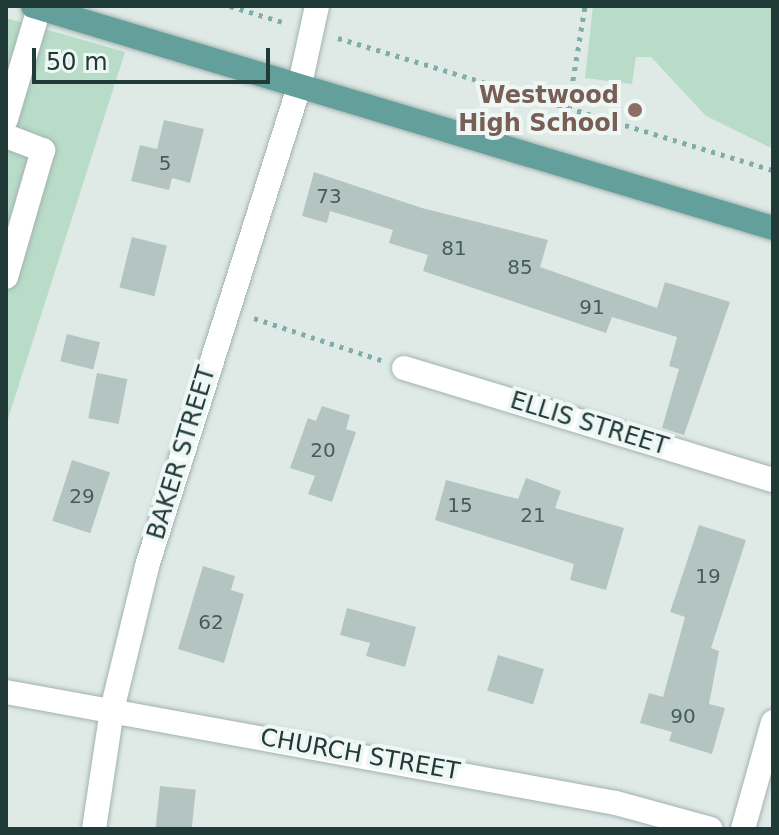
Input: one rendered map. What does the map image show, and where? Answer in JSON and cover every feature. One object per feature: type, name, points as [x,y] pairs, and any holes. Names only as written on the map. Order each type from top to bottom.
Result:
[{"type":"main road","points":[[36,7],[773,228]]},
{"type":"street","name":"BAKER STREET","points":[[94,829],[112,710],[194,404],[229,307],[300,84],[317,6]]},
{"type":"street","points":[[6,119],[36,7]]},
{"type":"street","points":[[6,136],[43,150],[6,277]]},
{"type":"street","name":"ELLIS STREET","points":[[404,368],[773,480]]},
{"type":"street","name":"CHURCH STREET","points":[[6,692],[616,803],[711,829]]},
{"type":"street","points":[[743,829],[773,722]]},
{"type":"path","points":[[230,6],[773,170]]},
{"type":"path","points":[[568,110],[585,6]]},
{"type":"path","points":[[229,307],[404,368]]},
{"type":"green space","points":[[593,6],[773,6],[773,149],[706,116],[651,57],[636,57],[632,84],[585,78]]},
{"type":"green space","points":[[6,18],[125,52],[6,425]]},
{"type":"building","points":[[164,120],[204,129],[190,183],[172,178],[169,190],[131,181],[140,145],[157,149]]},
{"type":"building","points":[[314,172],[422,208],[548,240],[540,267],[657,308],[665,282],[730,302],[684,435],[662,428],[679,369],[669,366],[677,337],[612,317],[606,333],[423,271],[428,255],[389,243],[393,230],[330,211],[327,223],[302,216]]},
{"type":"building","points":[[132,237],[167,246],[154,296],[119,287]]},
{"type":"building","points":[[67,334],[100,342],[93,369],[60,361]]},
{"type":"building","points":[[97,373],[127,379],[119,424],[88,418]]},
{"type":"building","points":[[322,406],[350,415],[346,429],[356,432],[332,502],[308,494],[315,476],[290,468],[308,418],[316,421]]},
{"type":"building","points":[[72,460],[110,472],[90,533],[52,521]]},
{"type":"building","points":[[526,478],[561,491],[555,508],[624,528],[606,590],[570,580],[574,564],[435,520],[446,480],[518,499]]},
{"type":"building","points":[[699,525],[746,540],[711,648],[719,651],[709,704],[725,708],[712,754],[669,741],[672,732],[640,723],[649,693],[663,697],[685,617],[670,612]]},
{"type":"building","points":[[203,566],[235,576],[231,590],[244,594],[224,663],[178,649]]},
{"type":"building","points":[[347,608],[416,627],[405,667],[366,656],[370,643],[340,635]]},
{"type":"building","points":[[498,655],[544,669],[533,704],[487,690]]},
{"type":"building","points":[[160,786],[196,790],[192,829],[156,829]]},
{"type":"place","name":"Westwood High School","points":[[635,110]]}]
